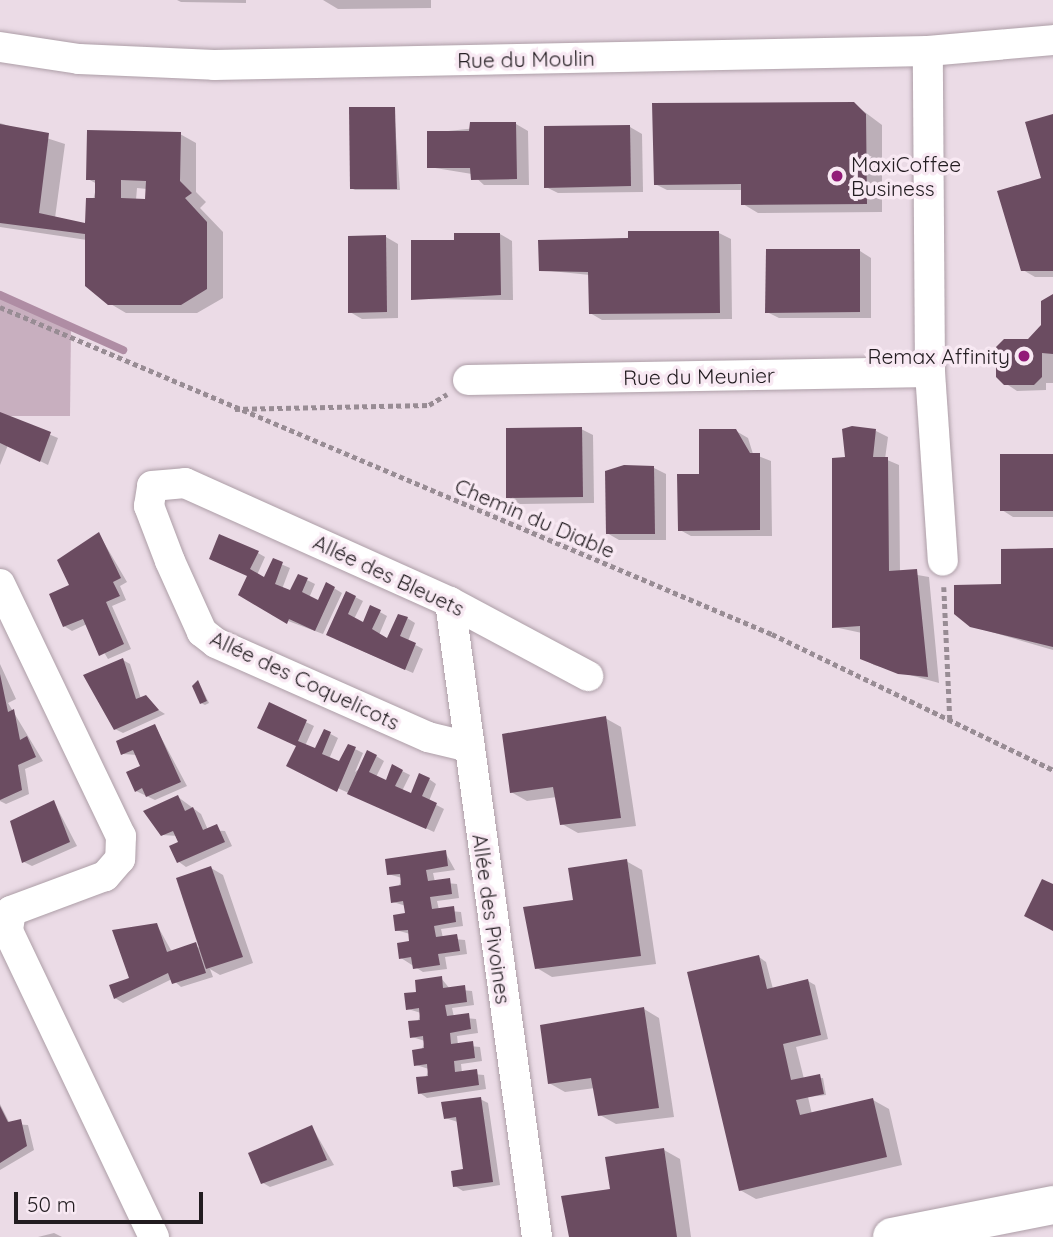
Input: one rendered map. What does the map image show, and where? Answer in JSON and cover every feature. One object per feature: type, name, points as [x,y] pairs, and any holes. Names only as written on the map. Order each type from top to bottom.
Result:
[{"type":"street","name":"Rue du Moulin","points":[[0,47],[79,59],[215,65],[928,51],[1053,40]]},
{"type":"street","points":[[928,51],[930,372],[943,561]]},
{"type":"street","name":"Rue du Meunier","points":[[468,380],[930,372]]},
{"type":"street","name":"Allée des Bleuets","points":[[185,483],[450,601],[588,676]]},
{"type":"street","name":"Allée des Coquelicots","points":[[185,483],[152,486],[149,506],[202,632],[428,737],[469,747]]},
{"type":"street","points":[[0,584],[121,836],[120,859],[105,876],[11,911],[8,931],[154,1237]]},
{"type":"street","name":"Allée des Pivoines","points":[[450,601],[537,1237]]},
{"type":"street","points":[[892,1237],[1053,1205]]},
{"type":"path","name":"Chemin du Diable","points":[[0,307],[233,409],[772,634],[1053,770]]},
{"type":"path","points":[[233,409],[429,405],[468,380]]},
{"type":"path","points":[[943,561],[950,720]]},
{"type":"shaded area","points":[[0,291],[71,327],[70,416],[0,416]]},
{"type":"building","points":[[854,102],[866,114],[867,204],[741,205],[741,184],[654,185],[652,103]]},
{"type":"building","points":[[349,107],[395,107],[397,189],[350,189]]},
{"type":"building","points":[[1053,114],[1053,271],[1021,271],[997,191],[1041,178],[1025,122]]},
{"type":"building","points":[[470,122],[516,122],[517,179],[471,180],[470,168],[427,168],[427,131],[469,131]]},
{"type":"building","points":[[0,124],[49,133],[39,213],[85,223],[86,198],[95,198],[95,180],[86,180],[87,130],[181,132],[180,181],[192,193],[185,198],[207,222],[207,289],[181,305],[108,305],[85,286],[85,234],[0,223]],"holes":[[[121,180],[146,181],[145,199],[121,198]]]},
{"type":"building","points":[[630,125],[631,186],[544,188],[544,126]]},
{"type":"building","points":[[628,231],[719,231],[720,313],[589,314],[588,272],[539,271],[538,240],[628,238]]},
{"type":"building","points":[[454,233],[500,233],[501,295],[411,300],[411,240],[454,240]]},
{"type":"building","points":[[386,235],[387,312],[348,313],[348,236]]},
{"type":"building","points":[[766,249],[860,249],[860,312],[765,313]]},
{"type":"building","points":[[1053,294],[1053,354],[1042,353],[1042,377],[1034,385],[1004,385],[996,377],[996,347],[1004,339],[1028,339],[1041,325],[1041,301]]},
{"type":"building","points":[[0,412],[51,432],[40,462],[0,443]]},
{"type":"building","points":[[852,426],[876,429],[873,457],[888,457],[889,571],[917,569],[928,677],[898,674],[860,659],[860,626],[832,628],[832,458],[845,457],[842,429]]},
{"type":"building","points":[[582,427],[583,497],[506,498],[506,428]]},
{"type":"building","points":[[699,429],[736,429],[750,453],[760,453],[760,530],[678,531],[677,474],[699,474]]},
{"type":"building","points":[[1000,454],[1053,454],[1053,511],[1000,511]]},
{"type":"building","points":[[624,465],[654,466],[655,534],[606,534],[605,471]]},
{"type":"building","points":[[99,532],[121,578],[113,582],[120,596],[106,602],[124,644],[99,656],[83,619],[63,627],[49,594],[69,585],[57,560]]},
{"type":"building","points":[[219,534],[259,551],[250,569],[264,577],[273,558],[283,562],[275,584],[290,590],[298,574],[308,578],[302,592],[318,600],[326,582],[335,587],[315,631],[289,619],[287,624],[238,595],[247,576],[209,559]]},
{"type":"building","points":[[1053,548],[1053,647],[970,627],[954,614],[954,585],[1001,584],[1001,549]]},
{"type":"building","points":[[346,591],[356,596],[348,614],[363,622],[370,605],[381,610],[372,629],[387,638],[398,614],[408,617],[400,636],[416,643],[405,670],[326,635]]},
{"type":"building","points":[[123,658],[136,699],[146,695],[159,710],[114,730],[83,675]]},
{"type":"building","points":[[0,674],[8,712],[14,709],[20,740],[27,736],[36,757],[18,765],[22,790],[0,800]]},
{"type":"building","points":[[198,680],[207,701],[200,704],[192,686]]},
{"type":"building","points":[[269,702],[307,720],[298,741],[315,748],[324,729],[331,732],[322,754],[339,761],[348,744],[356,747],[337,792],[286,766],[296,746],[257,728]]},
{"type":"building","points":[[606,716],[621,818],[560,825],[553,787],[510,793],[502,734]]},
{"type":"building","points":[[155,724],[181,782],[146,797],[142,788],[135,792],[126,772],[140,766],[133,750],[121,755],[116,741]]},
{"type":"building","points":[[367,750],[377,755],[369,772],[386,780],[392,764],[403,770],[395,786],[411,793],[419,773],[430,778],[422,796],[437,803],[426,829],[347,794]]},
{"type":"building","points":[[178,795],[185,811],[193,807],[203,830],[217,824],[225,842],[177,863],[169,846],[178,842],[173,831],[161,836],[143,811]]},
{"type":"building","points":[[54,800],[70,842],[22,863],[10,821]]},
{"type":"building","points":[[446,850],[448,866],[426,870],[428,881],[450,878],[452,894],[430,897],[432,909],[454,906],[456,922],[434,926],[436,937],[457,934],[460,951],[438,954],[440,965],[413,969],[411,957],[399,959],[397,943],[409,941],[408,930],[395,931],[393,915],[405,913],[403,901],[391,903],[389,887],[401,885],[400,874],[387,875],[385,859]]},
{"type":"building","points":[[627,859],[641,956],[535,969],[523,907],[573,900],[568,868]]},
{"type":"building","points":[[211,866],[243,957],[206,969],[176,878]]},
{"type":"building","points":[[1042,879],[1053,884],[1053,931],[1024,916]]},
{"type":"building","points":[[157,923],[167,952],[196,942],[206,973],[172,984],[168,973],[114,999],[109,985],[129,978],[112,930]]},
{"type":"building","points":[[759,955],[767,989],[808,979],[821,1035],[783,1044],[791,1080],[820,1074],[824,1094],[796,1100],[800,1115],[873,1098],[887,1157],[739,1191],[687,972]]},
{"type":"building","points":[[442,976],[443,988],[465,985],[467,1002],[445,1005],[447,1016],[469,1013],[471,1029],[450,1033],[451,1044],[473,1041],[475,1058],[454,1061],[455,1072],[477,1069],[479,1085],[418,1094],[416,1077],[428,1076],[427,1064],[414,1066],[412,1050],[424,1048],[423,1036],[410,1038],[408,1021],[420,1020],[419,1008],[406,1010],[404,993],[416,992],[415,980]]},
{"type":"building","points":[[644,1007],[659,1108],[598,1116],[591,1078],[548,1084],[540,1025]]},
{"type":"building","points":[[481,1097],[493,1182],[453,1187],[451,1171],[463,1169],[456,1117],[444,1119],[441,1102]]},
{"type":"building","points":[[0,1106],[8,1122],[21,1119],[27,1146],[0,1163]]},
{"type":"building","points":[[312,1125],[327,1160],[261,1184],[248,1153]]},
{"type":"building","points":[[664,1148],[677,1237],[569,1237],[561,1196],[610,1189],[605,1157]]},
{"type":"waterway","points":[[0,295],[123,350]]},
{"type":"place","name":"MaxiCoffee Business","points":[[837,176]]},
{"type":"place","name":"Remax Affinity","points":[[1024,356]]}]
